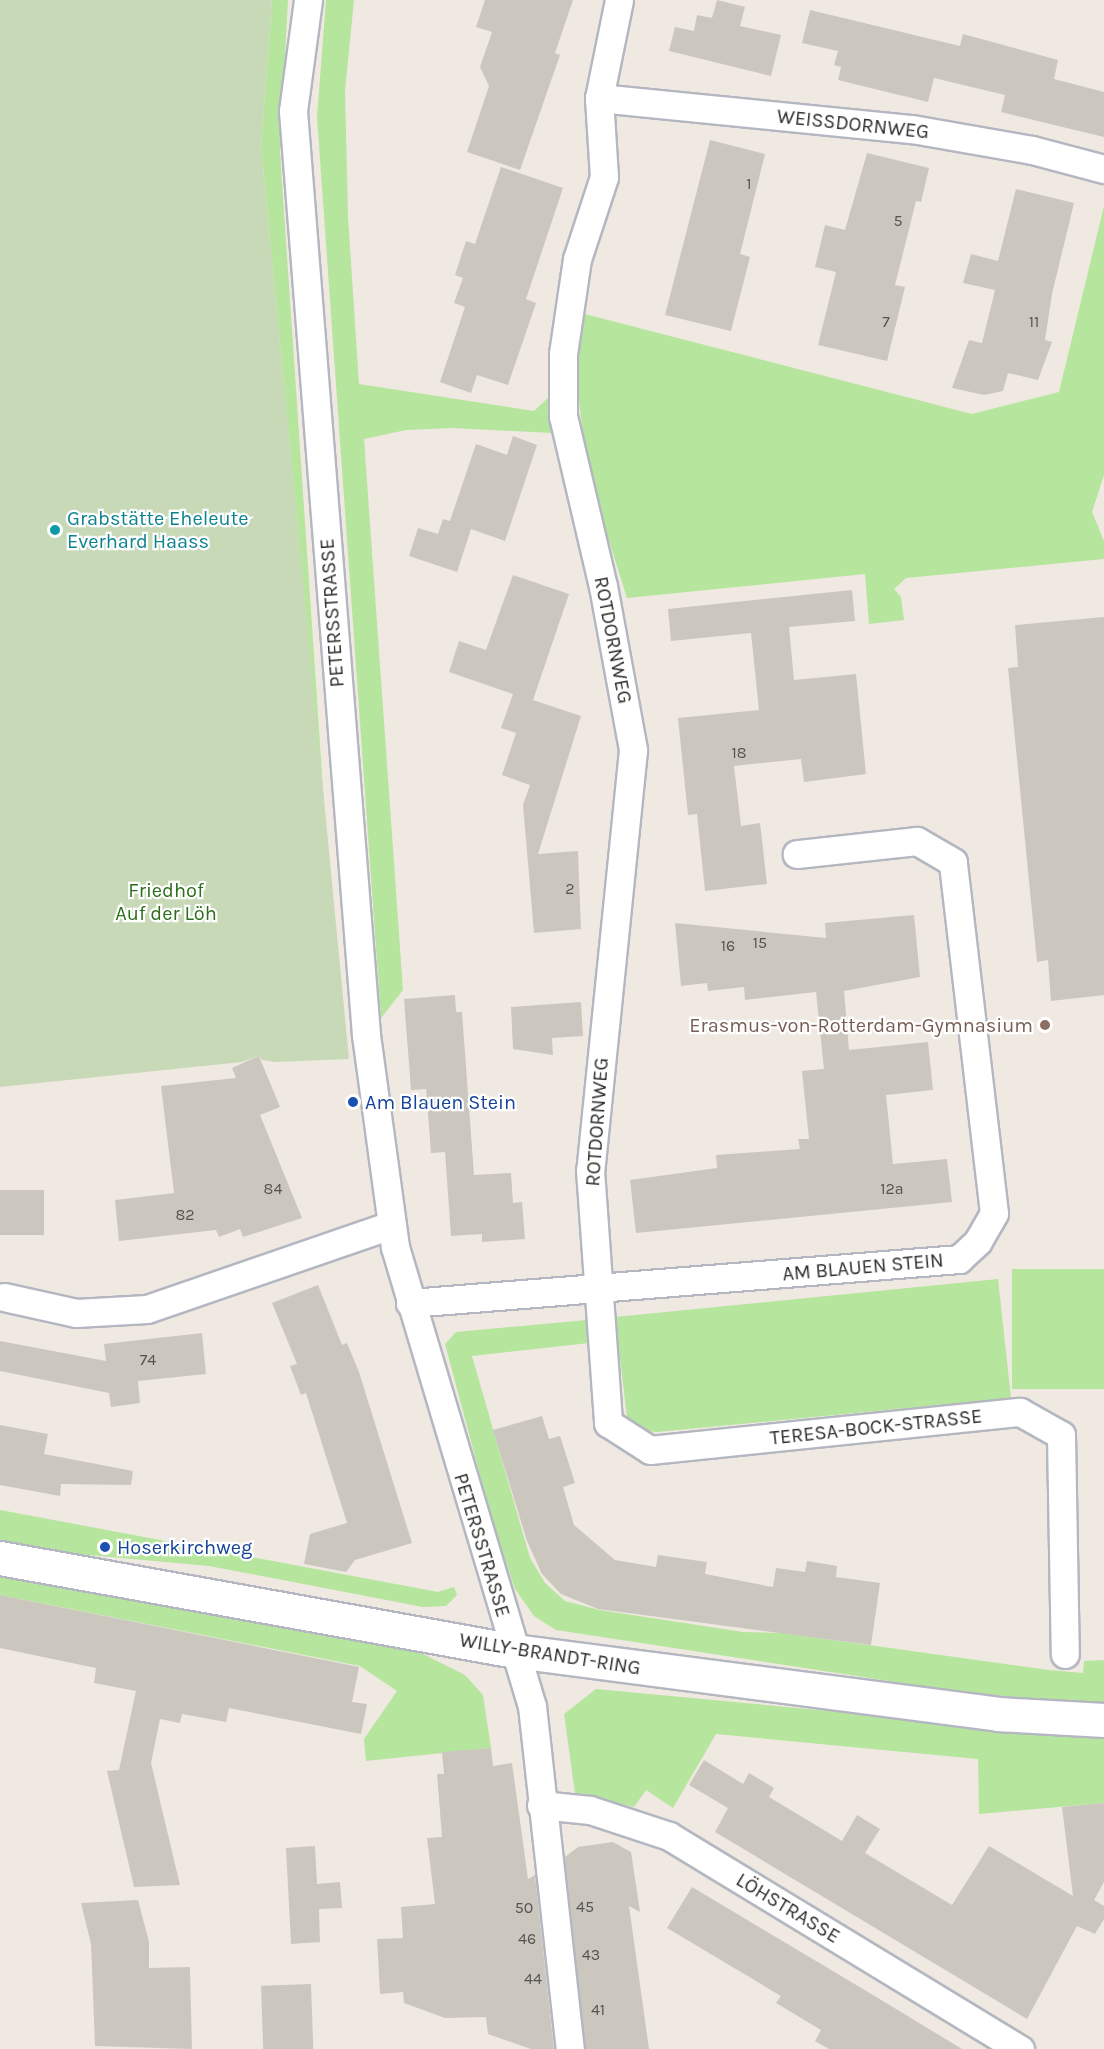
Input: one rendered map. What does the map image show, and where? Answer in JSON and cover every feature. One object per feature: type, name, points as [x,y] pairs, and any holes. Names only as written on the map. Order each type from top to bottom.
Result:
[{"type":"main road","name":"WILLY-BRANDT-RING","points":[[0,1558],[515,1651],[985,1712],[1104,1720]]},
{"type":"street","name":"PETERSSTRASSE","points":[[308,0],[293,111],[365,1024],[392,1225],[410,1303],[532,1706],[541,1805],[570,2049]]},
{"type":"street","name":"ROTDORNWEG","points":[[600,1289],[590,1170],[633,750],[603,586],[563,416],[563,354],[577,259],[603,177],[599,98],[619,0]]},
{"type":"street","name":"WEISSDORNWEG","points":[[599,98],[912,129],[1032,150],[1104,169]]},
{"type":"street","name":"AM BLAUEN STEIN","points":[[410,1303],[960,1259],[978,1242],[994,1213],[953,862],[917,841],[797,854]]},
{"type":"street","points":[[4,1297],[76,1313],[147,1309],[392,1225]]},
{"type":"street","name":"TERESA-BOCK-STRASSE","points":[[600,1289],[608,1423],[650,1450],[1020,1412],[1061,1435],[1065,1654]]},
{"type":"street","name":"LÖHSTRASSE","points":[[541,1805],[590,1810],[669,1836],[1020,2049]]},
{"type":"green space","name":"Friedhof Auf der Löh","points":[[0,0],[272,0],[261,146],[349,1059],[276,1062],[262,1060],[259,1056],[242,1062],[0,1087]]},
{"type":"green space","points":[[272,0],[288,0],[280,152],[324,804],[261,146]]},
{"type":"green space","points":[[326,0],[354,0],[345,91],[348,217],[359,384],[534,411],[550,396],[552,433],[452,428],[406,430],[364,439],[403,990],[381,1018],[317,117]]},
{"type":"green space","points":[[1104,206],[1104,475],[1092,512],[1104,541],[1104,559],[906,578],[894,589],[901,597],[904,620],[869,624],[865,574],[627,598],[595,496],[583,435],[576,374],[577,312],[972,414],[1059,392]]},
{"type":"green space","points":[[1012,1269],[1104,1269],[1104,1389],[1012,1389]]},
{"type":"green space","points":[[998,1279],[1011,1398],[657,1432],[646,1431],[627,1417],[615,1317]]},
{"type":"green space","points":[[587,1320],[589,1343],[472,1356],[530,1558],[545,1583],[565,1601],[600,1610],[743,1632],[782,1633],[1049,1670],[1083,1673],[1084,1661],[1104,1660],[1104,1705],[961,1692],[556,1630],[534,1616],[515,1589],[492,1520],[445,1344],[456,1332]]},
{"type":"green space","points":[[0,1510],[438,1592],[454,1587],[457,1595],[446,1606],[423,1607],[209,1566],[78,1554],[0,1540]]},
{"type":"green space","points":[[0,1574],[411,1648],[465,1675],[483,1695],[491,1748],[366,1761],[364,1739],[397,1691],[360,1666],[0,1595]]},
{"type":"green space","points":[[596,1689],[1104,1737],[1104,1803],[979,1814],[978,1759],[716,1734],[673,1808],[646,1790],[634,1807],[575,1793],[564,1714]]},
{"type":"building","points":[[485,0],[573,0],[555,53],[560,55],[520,170],[467,152],[489,86],[480,67],[492,32],[476,27]]},
{"type":"building","points":[[717,0],[745,7],[740,26],[781,35],[771,76],[669,51],[675,27],[694,31],[697,15],[712,18]]},
{"type":"building","points":[[810,10],[960,46],[963,34],[1058,60],[1054,79],[1104,92],[1104,137],[1001,112],[1005,95],[934,78],[928,102],[838,80],[841,67],[834,65],[838,51],[802,43]]},
{"type":"building","points":[[710,140],[765,154],[740,254],[750,257],[731,331],[665,315]]},
{"type":"building","points":[[867,153],[929,168],[921,202],[916,201],[895,285],[905,287],[887,361],[818,345],[836,272],[815,267],[825,225],[845,230]]},
{"type":"building","points":[[501,167],[563,188],[526,299],[536,303],[508,385],[477,375],[471,393],[440,382],[465,307],[454,303],[463,278],[455,275],[466,241],[475,244]]},
{"type":"building","points":[[1016,189],[1074,203],[1052,294],[1045,340],[1052,342],[1038,380],[1008,373],[1003,391],[984,395],[952,388],[969,340],[982,343],[995,290],[963,283],[971,254],[998,261]]},
{"type":"building","points":[[513,436],[537,445],[505,541],[471,529],[457,572],[409,556],[418,528],[438,534],[443,519],[450,521],[476,444],[507,455]]},
{"type":"building","points":[[513,575],[569,594],[533,700],[581,716],[538,854],[578,851],[581,929],[534,933],[523,805],[530,785],[502,775],[516,733],[501,728],[513,694],[449,672],[459,641],[486,650]]},
{"type":"building","points":[[852,590],[855,621],[789,627],[794,680],[856,674],[866,774],[804,782],[801,759],[734,766],[741,826],[760,823],[767,884],[705,891],[697,814],[688,815],[678,718],[759,710],[751,633],[671,641],[668,609]]},
{"type":"building","points":[[1104,617],[1104,995],[1051,1001],[1048,960],[1037,962],[1008,668],[1018,667],[1015,625]]},
{"type":"building","points":[[914,915],[920,977],[844,991],[849,1050],[928,1042],[933,1090],[886,1095],[893,1164],[947,1159],[952,1202],[636,1233],[630,1180],[717,1168],[716,1155],[800,1149],[798,1139],[809,1139],[802,1071],[824,1069],[816,992],[745,1000],[744,987],[708,991],[707,983],[681,986],[675,923],[826,938],[825,923]]},
{"type":"building","points":[[455,995],[456,1012],[462,1012],[474,1175],[511,1173],[513,1203],[522,1202],[525,1239],[482,1242],[482,1234],[451,1236],[445,1152],[431,1153],[426,1089],[411,1090],[404,999]]},
{"type":"building","points":[[581,1002],[583,1036],[552,1038],[553,1055],[513,1049],[511,1007]]},
{"type":"building","points":[[259,1056],[280,1107],[260,1115],[302,1218],[243,1237],[240,1229],[219,1237],[216,1230],[119,1241],[115,1200],[174,1193],[161,1086],[236,1078],[232,1068]]},
{"type":"building","points":[[0,1190],[44,1190],[44,1235],[0,1235]]},
{"type":"building","points":[[318,1285],[342,1345],[347,1343],[359,1372],[412,1543],[355,1560],[346,1572],[304,1564],[310,1534],[347,1523],[306,1393],[301,1395],[290,1366],[297,1364],[272,1303]]},
{"type":"building","points":[[202,1333],[206,1374],[138,1381],[140,1403],[111,1407],[109,1393],[0,1371],[0,1341],[106,1361],[104,1344]]},
{"type":"building","points":[[542,1416],[549,1439],[560,1436],[575,1483],[563,1487],[574,1525],[615,1560],[656,1567],[658,1555],[707,1562],[705,1574],[773,1587],[776,1568],[805,1572],[807,1561],[837,1566],[836,1577],[880,1583],[871,1645],[598,1609],[561,1594],[542,1574],[527,1541],[493,1430]]},
{"type":"building","points":[[0,1425],[48,1434],[44,1454],[133,1471],[131,1485],[61,1484],[60,1496],[0,1485]]},
{"type":"building","points":[[0,1595],[359,1667],[352,1702],[367,1704],[361,1734],[229,1708],[226,1722],[182,1714],[180,1723],[160,1719],[151,1763],[180,1885],[134,1887],[107,1771],[119,1770],[136,1691],[94,1683],[96,1668],[0,1648]]},
{"type":"building","points":[[491,1748],[493,1766],[512,1763],[528,1879],[535,1875],[554,2049],[531,2049],[488,2034],[486,2017],[445,2018],[404,2003],[403,1992],[380,1994],[377,1939],[403,1938],[401,1907],[435,1904],[427,1838],[442,1837],[437,1774],[444,1774],[442,1752]]},
{"type":"building","points":[[704,1760],[743,1784],[749,1773],[774,1788],[769,1797],[842,1841],[857,1815],[880,1829],[865,1853],[952,1905],[989,1846],[1073,1896],[1062,1807],[1104,1803],[1104,1882],[1094,1900],[1104,1906],[1104,1919],[1095,1934],[1077,1926],[1027,2019],[715,1832],[728,1808],[689,1785]]},
{"type":"building","points":[[613,1842],[631,1852],[640,1912],[629,1906],[649,2049],[585,2049],[565,1857],[578,1847]]},
{"type":"building","points":[[315,1846],[317,1884],[340,1882],[342,1908],[319,1909],[320,1942],[291,1944],[286,1848]]},
{"type":"building","points":[[692,1887],[962,2049],[829,2049],[815,2041],[821,2030],[776,2003],[781,1996],[667,1928]]},
{"type":"building","points":[[138,1900],[149,1942],[149,1968],[190,1967],[192,2049],[95,2046],[91,1944],[81,1903]]},
{"type":"building","points":[[311,1984],[313,2049],[263,2049],[261,1986]]},
{"type":"place","name":"Grabstätte Eheleute Everhard Haass","points":[[55,530]]},
{"type":"place","name":"Erasmus-von-Rotterdam-Gymnasium","points":[[1045,1025]]},
{"type":"place","name":"Am Blauen Stein","points":[[353,1102]]},
{"type":"place","name":"Hoserkirchweg","points":[[105,1547]]}]
